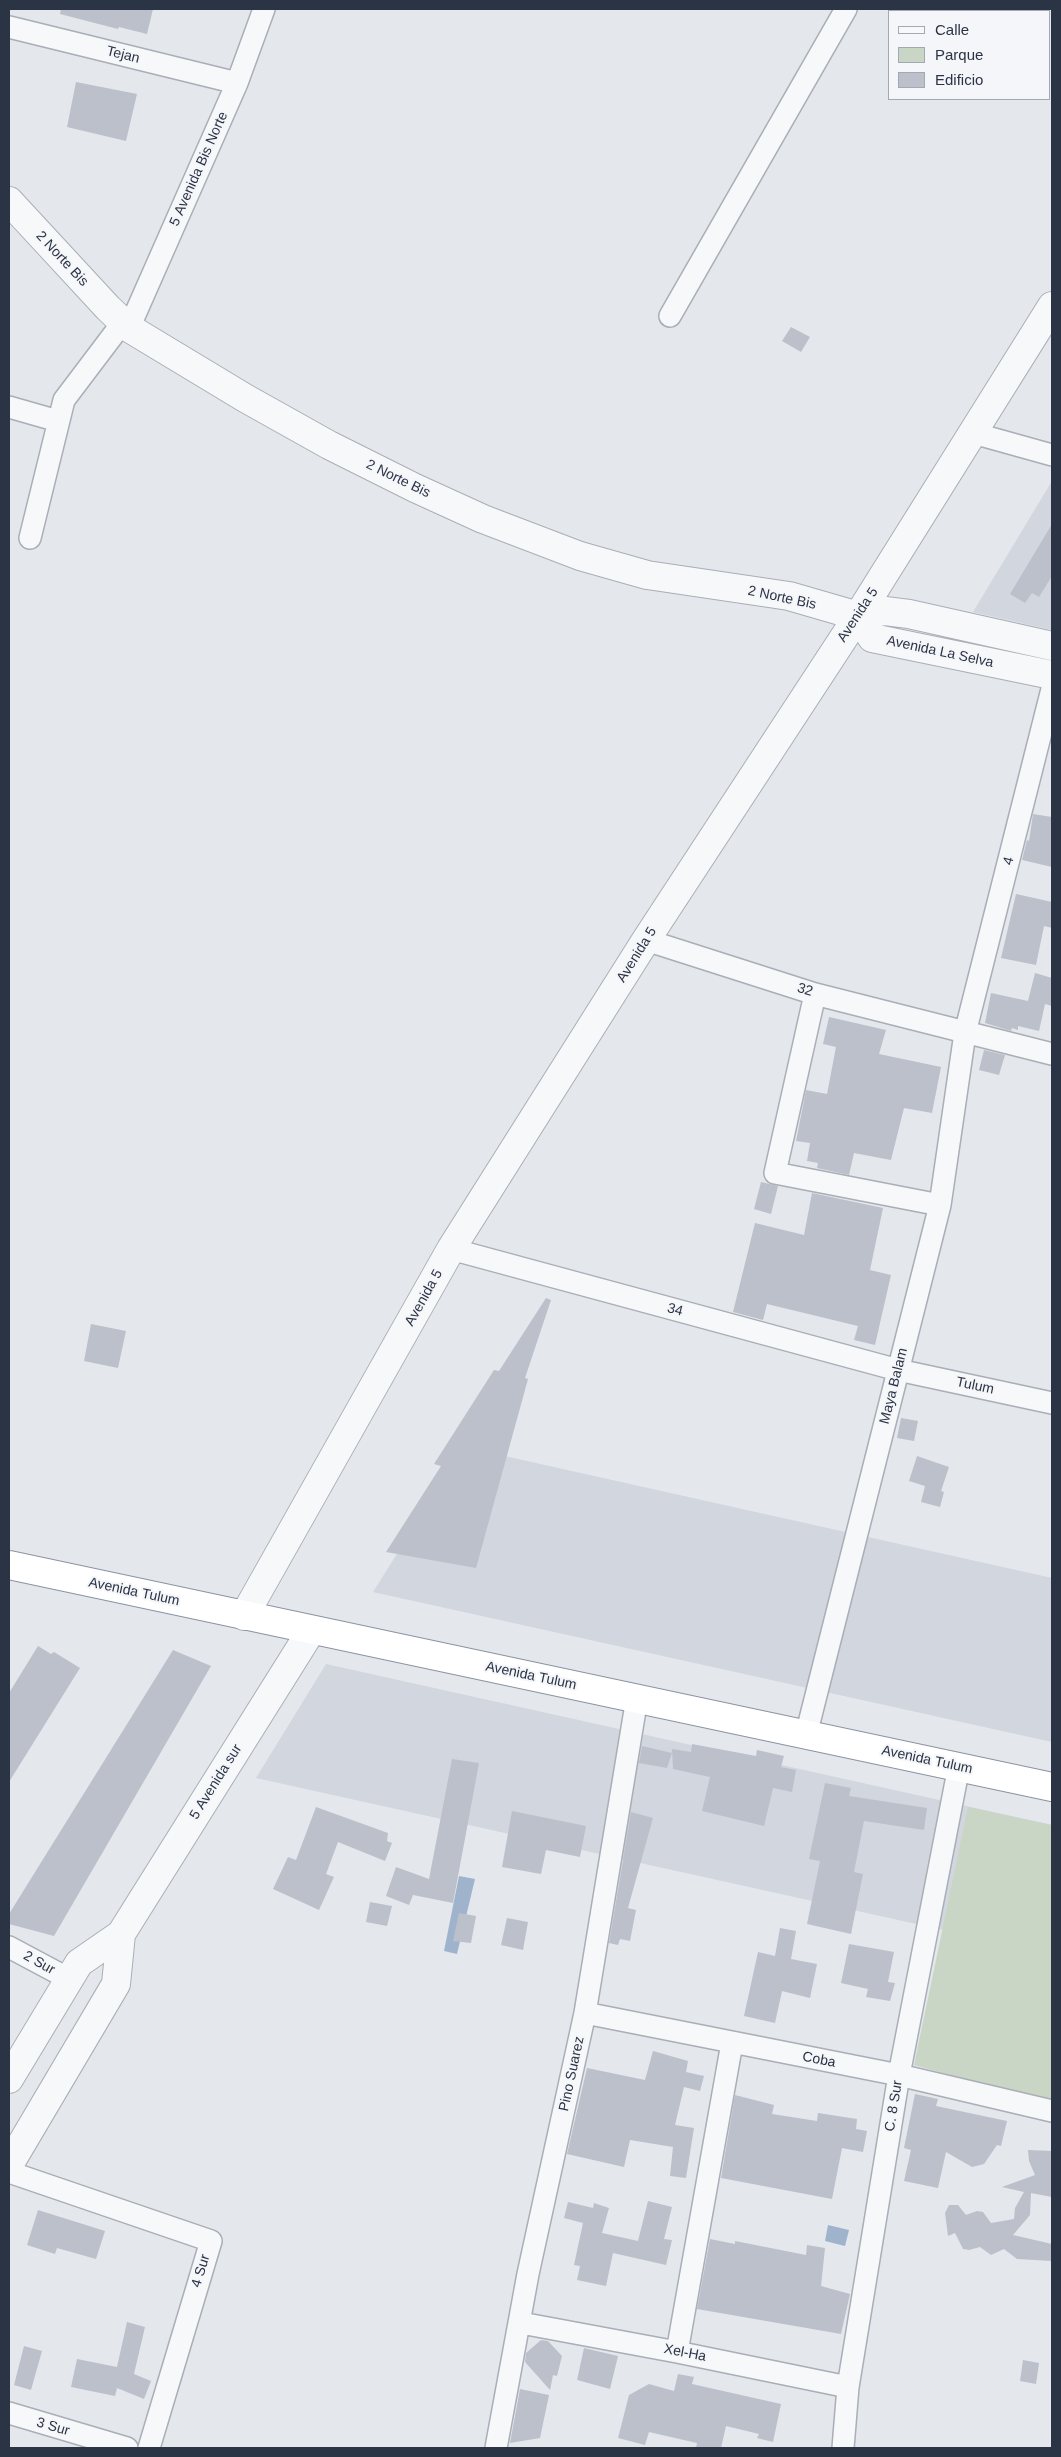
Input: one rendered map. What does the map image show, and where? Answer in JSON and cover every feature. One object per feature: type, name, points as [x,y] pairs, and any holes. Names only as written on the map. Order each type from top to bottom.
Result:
[{"type":"highway","name":"Avenida Tulum","points":[[9,1565],[311,1631],[637,1698],[1052,1787]]},
{"type":"street","name":"5 Avenida Bis Norte","points":[[30,538],[64,400],[71,389],[126,325],[237,82],[264,9]]},
{"type":"street","points":[[670,316],[846,9]]},
{"type":"street","name":"Tejan","points":[[9,27],[237,82]]},
{"type":"street","name":"2 Norte Bis","points":[[9,201],[126,325],[246,398],[329,445],[415,488],[484,519],[580,556],[647,574],[789,596],[858,616]]},
{"type":"street","name":"Avenida 5","points":[[244,1616],[451,1250],[646,940],[858,616],[1052,306]]},
{"type":"street","points":[[9,407],[58,421]]},
{"type":"street","points":[[972,433],[1052,454]]},
{"type":"street","points":[[858,616],[886,611],[909,614],[1052,646]]},
{"type":"street","name":"Avenida La Selva","points":[[858,616],[872,638],[1052,675]]},
{"type":"street","name":"4","points":[[965,1033],[1052,690]]},
{"type":"street","name":"32","points":[[646,940],[815,994],[1052,1054]]},
{"type":"street","points":[[815,994],[775,1173],[940,1205]]},
{"type":"street","name":"Maya Balam","points":[[806,1735],[940,1205],[965,1033]]},
{"type":"street","name":"34","points":[[451,1250],[898,1370]]},
{"type":"street","name":"Tulum","points":[[898,1370],[1052,1403]]},
{"type":"street","name":"5 Avenida sur","points":[[121,1934],[311,1631]]},
{"type":"street","name":"Pino Suarez","points":[[496,2448],[521,2323],[528,2274],[585,2013],[637,1698]]},
{"type":"street","name":"C. 8 Sur","points":[[843,2448],[848,2387],[899,2075],[959,1766]]},
{"type":"street","points":[[9,2079],[79,1963],[121,1934]]},
{"type":"street","points":[[9,2165],[116,1984],[121,1934]]},
{"type":"street","name":"2 Sur","points":[[9,1947],[69,1979]]},
{"type":"street","name":"Coba","points":[[585,2013],[899,2075],[1052,2111]]},
{"type":"street","points":[[677,2352],[732,2043]]},
{"type":"street","name":"4 Sur","points":[[9,2172],[211,2240],[148,2448]]},
{"type":"street","name":"Xel-Ha","points":[[521,2323],[677,2352],[848,2387]]},
{"type":"street","name":"3 Sur","points":[[9,2413],[126,2448]]},
{"type":"shaded area","points":[[1052,481],[1052,630],[973,612]]},
{"type":"shaded area","points":[[464,1447],[1052,1578],[1052,1742],[373,1592]]},
{"type":"shaded area","points":[[326,1664],[1052,1825],[1052,1954],[256,1778]]},
{"type":"green space","points":[[968,1807],[1052,1825],[1052,2103],[914,2065]]},
{"type":"water","points":[[459,1876],[475,1879],[457,1954],[444,1951]]},
{"type":"water","points":[[828,2225],[849,2230],[845,2246],[825,2241]]},
{"type":"building","points":[[61,9],[153,9],[147,34],[119,27],[118,29],[60,14]]},
{"type":"building","points":[[76,82],[137,94],[126,141],[67,127]]},
{"type":"building","points":[[791,327],[810,337],[801,352],[782,341]]},
{"type":"building","points":[[1052,524],[1052,576],[1039,597],[1032,593],[1025,603],[1010,594]]},
{"type":"building","points":[[1033,814],[1052,817],[1052,867],[1022,860],[1027,840],[1029,841]]},
{"type":"building","points":[[1016,894],[1052,902],[1052,928],[1044,926],[1036,965],[1001,958]]},
{"type":"building","points":[[1035,973],[1052,978],[1052,1006],[1045,1004],[1039,1031],[1018,1026],[1018,1030],[1012,1028],[1011,1031],[985,1023],[991,993],[1028,1001]]},
{"type":"building","points":[[829,1017],[886,1030],[879,1054],[941,1067],[932,1113],[904,1108],[891,1160],[854,1153],[849,1175],[817,1168],[818,1163],[807,1161],[810,1143],[796,1141],[806,1090],[827,1094],[836,1047],[823,1044]]},
{"type":"building","points":[[984,1050],[1005,1055],[999,1075],[979,1070]]},
{"type":"building","points":[[761,1182],[778,1186],[771,1214],[754,1209]]},
{"type":"building","points":[[812,1193],[883,1208],[870,1270],[891,1275],[875,1345],[854,1340],[858,1326],[767,1304],[763,1320],[733,1312],[755,1223],[804,1235]]},
{"type":"building","points":[[546,1298],[551,1300],[525,1378],[528,1379],[476,1568],[386,1552],[441,1466],[434,1464],[494,1370],[499,1371]]},
{"type":"building","points":[[91,1324],[126,1331],[118,1368],[84,1361]]},
{"type":"building","points":[[901,1418],[918,1421],[914,1441],[897,1438]]},
{"type":"building","points":[[917,1456],[949,1467],[941,1491],[944,1492],[940,1507],[921,1502],[925,1486],[909,1481]]},
{"type":"building","points":[[38,1646],[51,1654],[54,1652],[80,1668],[9,1782],[9,1693]]},
{"type":"building","points":[[173,1650],[211,1666],[54,1936],[9,1924],[9,1914]]},
{"type":"building","points":[[692,1744],[756,1756],[757,1750],[784,1756],[781,1767],[796,1770],[792,1792],[773,1788],[764,1826],[702,1811],[710,1777],[673,1769],[672,1749],[691,1752]]},
{"type":"building","points":[[642,1746],[672,1753],[667,1768],[639,1763]]},
{"type":"building","points":[[452,1759],[479,1763],[453,1903],[413,1895],[409,1905],[386,1896],[396,1867],[429,1879]]},
{"type":"building","points":[[825,1783],[851,1788],[849,1796],[927,1808],[924,1830],[864,1821],[854,1872],[863,1874],[851,1934],[807,1924],[820,1861],[809,1859]]},
{"type":"building","points":[[316,1807],[388,1833],[387,1841],[392,1843],[385,1861],[338,1842],[326,1874],[334,1877],[319,1910],[273,1889],[288,1857],[296,1860]]},
{"type":"building","points":[[512,1811],[586,1826],[580,1857],[546,1850],[541,1874],[502,1867]]},
{"type":"building","points":[[631,1812],[653,1818],[628,1908],[636,1910],[630,1941],[620,1939],[618,1945],[609,1943]]},
{"type":"building","points":[[370,1902],[392,1906],[387,1926],[366,1922]]},
{"type":"building","points":[[459,1913],[476,1916],[471,1943],[453,1941]]},
{"type":"building","points":[[507,1918],[528,1922],[523,1950],[501,1945]]},
{"type":"building","points":[[780,1928],[796,1931],[791,1959],[817,1964],[810,1998],[782,1991],[775,2023],[744,2016],[758,1952],[775,1956]]},
{"type":"building","points":[[849,1944],[894,1952],[888,1982],[895,1983],[890,2001],[866,1997],[868,1989],[841,1983]]},
{"type":"building","points":[[653,2051],[688,2061],[686,2072],[704,2076],[700,2091],[684,2087],[675,2125],[694,2128],[686,2178],[670,2176],[673,2147],[630,2140],[624,2167],[567,2154],[587,2068],[645,2080]]},
{"type":"building","points":[[915,2094],[938,2099],[936,2106],[1007,2121],[1001,2146],[997,2145],[984,2164],[972,2167],[946,2152],[938,2188],[904,2181],[911,2150],[904,2148]]},
{"type":"building","points":[[735,2095],[774,2105],[772,2114],[817,2121],[818,2113],[857,2119],[856,2129],[867,2131],[863,2152],[842,2148],[832,2199],[721,2178]]},
{"type":"building","points":[[1028,2150],[1052,2151],[1052,2197],[1031,2193],[1030,2215],[1013,2235],[1052,2244],[1052,2261],[1017,2259],[1004,2249],[991,2255],[980,2247],[969,2250],[963,2249],[955,2233],[948,2236],[945,2213],[949,2205],[958,2205],[966,2215],[977,2211],[983,2212],[991,2223],[1014,2219],[1015,2208],[1024,2192],[1002,2187],[1035,2175],[1029,2161]]},
{"type":"building","points":[[648,2201],[672,2207],[664,2239],[672,2240],[666,2265],[613,2253],[606,2286],[577,2280],[580,2266],[574,2265],[583,2223],[564,2218],[568,2202],[593,2208],[594,2203],[609,2208],[602,2233],[638,2241]]},
{"type":"building","points":[[38,2210],[105,2231],[96,2259],[57,2248],[55,2254],[27,2245]]},
{"type":"building","points":[[710,2239],[735,2244],[735,2241],[806,2255],[807,2245],[825,2248],[821,2286],[850,2294],[841,2334],[697,2309]]},
{"type":"building","points":[[127,2322],[145,2327],[134,2374],[151,2381],[144,2399],[117,2388],[115,2396],[71,2387],[77,2359],[117,2367]]},
{"type":"building","points":[[541,2340],[548,2341],[562,2356],[557,2376],[553,2375],[550,2390],[525,2362],[526,2353]]},
{"type":"building","points":[[24,2346],[42,2351],[31,2390],[14,2385]]},
{"type":"building","points":[[584,2348],[618,2356],[610,2389],[577,2380]]},
{"type":"building","points":[[1023,2360],[1039,2363],[1036,2384],[1020,2381]]},
{"type":"building","points":[[678,2374],[694,2377],[692,2384],[781,2404],[773,2442],[757,2438],[759,2434],[726,2426],[721,2448],[696,2448],[697,2443],[649,2432],[645,2445],[618,2438],[629,2395],[649,2384],[674,2391]]},
{"type":"building","points":[[520,2389],[549,2395],[540,2438],[510,2443]]}]
